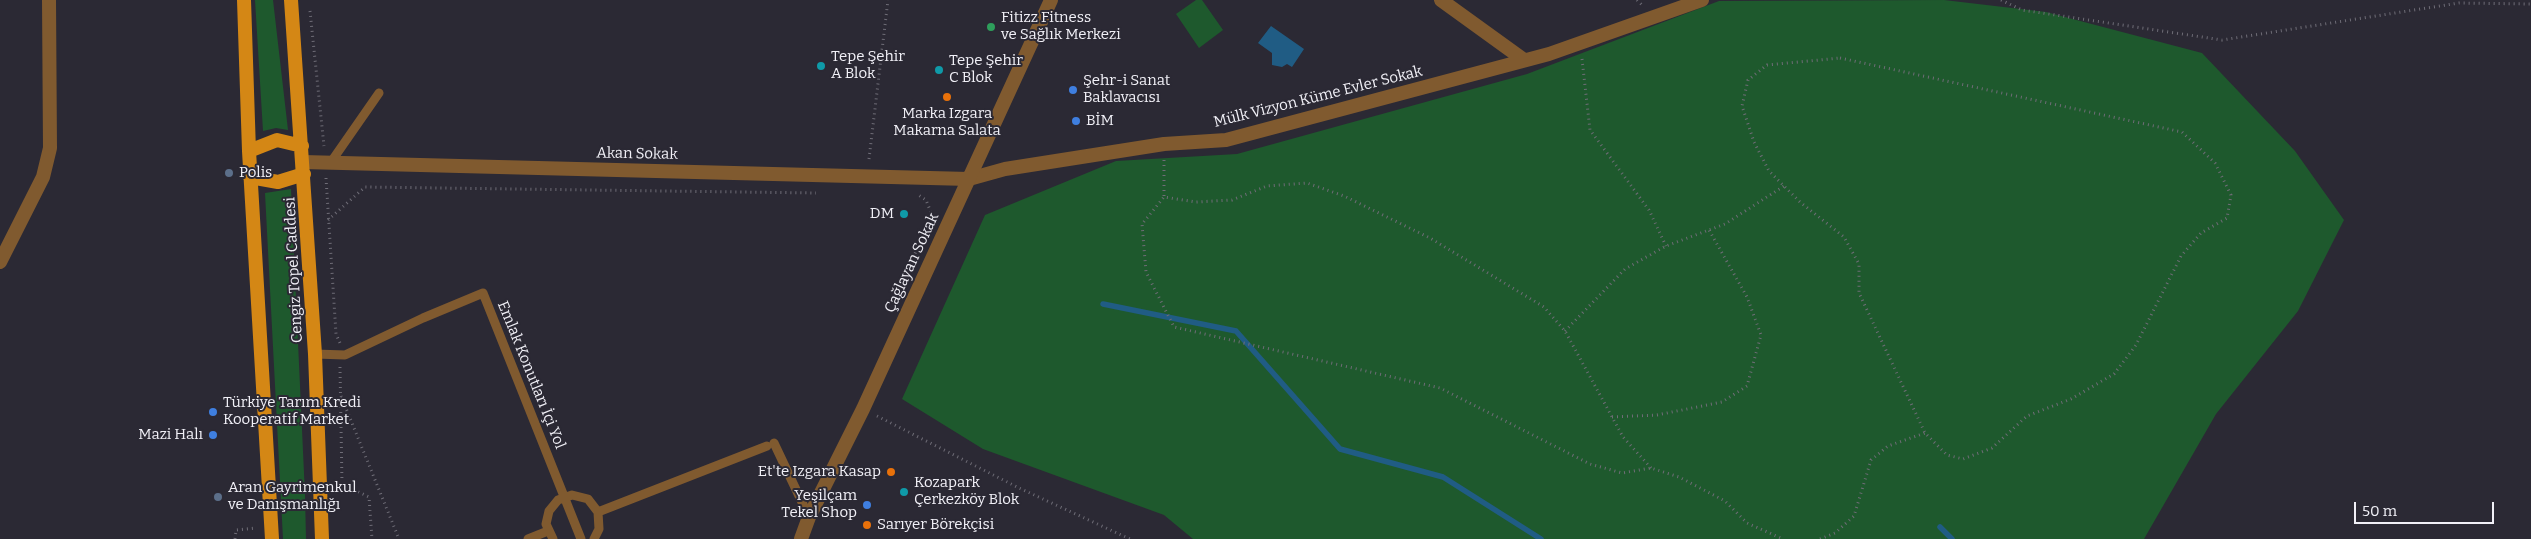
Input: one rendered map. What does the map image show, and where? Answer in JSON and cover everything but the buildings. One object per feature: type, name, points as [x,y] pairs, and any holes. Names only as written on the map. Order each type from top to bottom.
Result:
[{"type":"main road","points":[[244,0],[250,177],[272,539]]},
{"type":"main road","name":"Cengiz Topel Caddesi","points":[[291,0],[304,168],[315,354],[322,539]]},
{"type":"main road","points":[[249,151],[277,140],[302,146]]},
{"type":"main road","points":[[250,177],[278,182],[304,168]]},
{"type":"street","points":[[0,262],[43,177],[50,148],[49,0]]},
{"type":"street","name":"Çağlayan Sokak","points":[[801,539],[809,516],[862,409],[970,179],[1051,0]]},
{"type":"street","points":[[1441,0],[1524,60]]},
{"type":"street","name":"Mülk Vizyon Küme Evler Sokak","points":[[970,179],[1005,169],[1164,144],[1226,140],[1524,60],[1580,43],[1702,0]]},
{"type":"street","name":"Akan Sokak","points":[[304,168],[328,162],[970,179]]},
{"type":"lane","points":[[328,162],[378,93]]},
{"type":"lane","name":"Emlak Konutları İçi Yol","points":[[315,354],[345,355],[423,318],[483,293],[581,539]]},
{"type":"lane","points":[[598,512],[770,445],[809,516]]},
{"type":"lane","points":[[528,539],[550,535],[546,524],[549,510],[558,500],[564,497],[581,496],[588,499],[598,512],[600,528],[594,539]]},
{"type":"path","points":[[869,159],[888,0]]},
{"type":"path","points":[[2001,0],[2022,10],[2222,40],[2459,3],[2531,4]]},
{"type":"path","points":[[310,10],[328,162],[328,220],[336,334],[345,355],[340,368],[339,393],[342,484],[369,497],[372,539]]},
{"type":"path","points":[[1580,43],[1590,130],[1649,210],[1666,246]]},
{"type":"path","points":[[1840,58],[2182,132],[2215,163],[2231,196],[2227,218],[2201,233],[2181,256],[2136,345],[2114,374],[2071,399],[2027,416],[1992,448],[1963,460],[1947,455],[1925,433],[1859,293],[1858,264],[1844,237],[1800,202],[1769,171],[1754,142],[1742,106],[1748,80],[1767,65],[1840,58]]},
{"type":"path","points":[[1164,144],[1164,197],[1142,224],[1146,272],[1174,327],[1440,388],[1590,464],[1622,473],[1651,468],[1679,477],[1725,501],[1747,523],[1783,539]]},
{"type":"path","points":[[1164,197],[1196,202],[1232,200],[1267,186],[1307,183],[1344,196],[1430,238],[1544,307],[1565,331],[1623,437],[1651,468]]},
{"type":"path","points":[[1565,331],[1625,269],[1666,246],[1726,224],[1784,186]]},
{"type":"path","points":[[328,220],[365,187],[818,193]]},
{"type":"path","points":[[911,194],[918,194],[926,200],[932,215],[912,260]]},
{"type":"path","points":[[1612,417],[1657,415],[1722,402],[1746,386],[1761,335],[1747,297],[1709,230]]},
{"type":"path","points":[[339,393],[399,539]]},
{"type":"path","points":[[862,409],[1019,488],[1130,539]]},
{"type":"path","points":[[1820,539],[1834,534],[1854,516],[1871,460],[1888,446],[1925,433]]},
{"type":"green space","points":[[255,0],[273,0],[288,130],[276,128],[263,131]]},
{"type":"green space","points":[[1196,0],[1202,0],[1223,30],[1199,48],[1176,14]]},
{"type":"green space","points":[[1944,0],[2046,12],[2202,53],[2295,151],[2344,220],[2298,311],[2216,414],[2144,539],[1193,539],[1164,515],[983,449],[902,399],[985,215],[1116,161],[1237,154],[1527,74],[1719,1]]},
{"type":"green space","points":[[291,189],[306,539],[283,539],[265,193]]},
{"type":"water","points":[[1271,26],[1304,49],[1292,67],[1287,64],[1282,67],[1272,65],[1272,53],[1258,43]]},
{"type":"waterway","points":[[1103,304],[1236,331],[1340,449],[1443,477],[1541,539]]},
{"type":"waterway","points":[[1940,527],[1952,539]]},
{"type":"place","name":"Fitizz Fitness ve Sağlık Merkezi","points":[[991,27]]},
{"type":"place","name":"Tepe Şehir A Blok","points":[[821,66]]},
{"type":"place","name":"Tepe Şehir C Blok","points":[[939,70]]},
{"type":"place","name":"Şehr-i Sanat Baklavacısı","points":[[1073,90]]},
{"type":"place","name":"Marka Izgara Makarna Salata","points":[[947,97]]},
{"type":"place","name":"BİM","points":[[1076,121]]},
{"type":"place","name":"Polis","points":[[229,173]]},
{"type":"place","name":"DM","points":[[904,214]]},
{"type":"place","name":"Türkiye Tarım Kredi Kooperatif Market","points":[[213,412]]},
{"type":"place","name":"Mazi Halı","points":[[213,435]]},
{"type":"place","name":"Et'te Izgara Kasap","points":[[891,472]]},
{"type":"place","name":"Kozapark Çerkezköy Blok","points":[[904,492]]},
{"type":"place","name":"Aran Gayrimenkul ve Danışmanlığı","points":[[218,497]]},
{"type":"place","name":"Yeşilçam Tekel Shop","points":[[867,505]]},
{"type":"place","name":"Sarıyer Börekçisi","points":[[867,525]]}]
